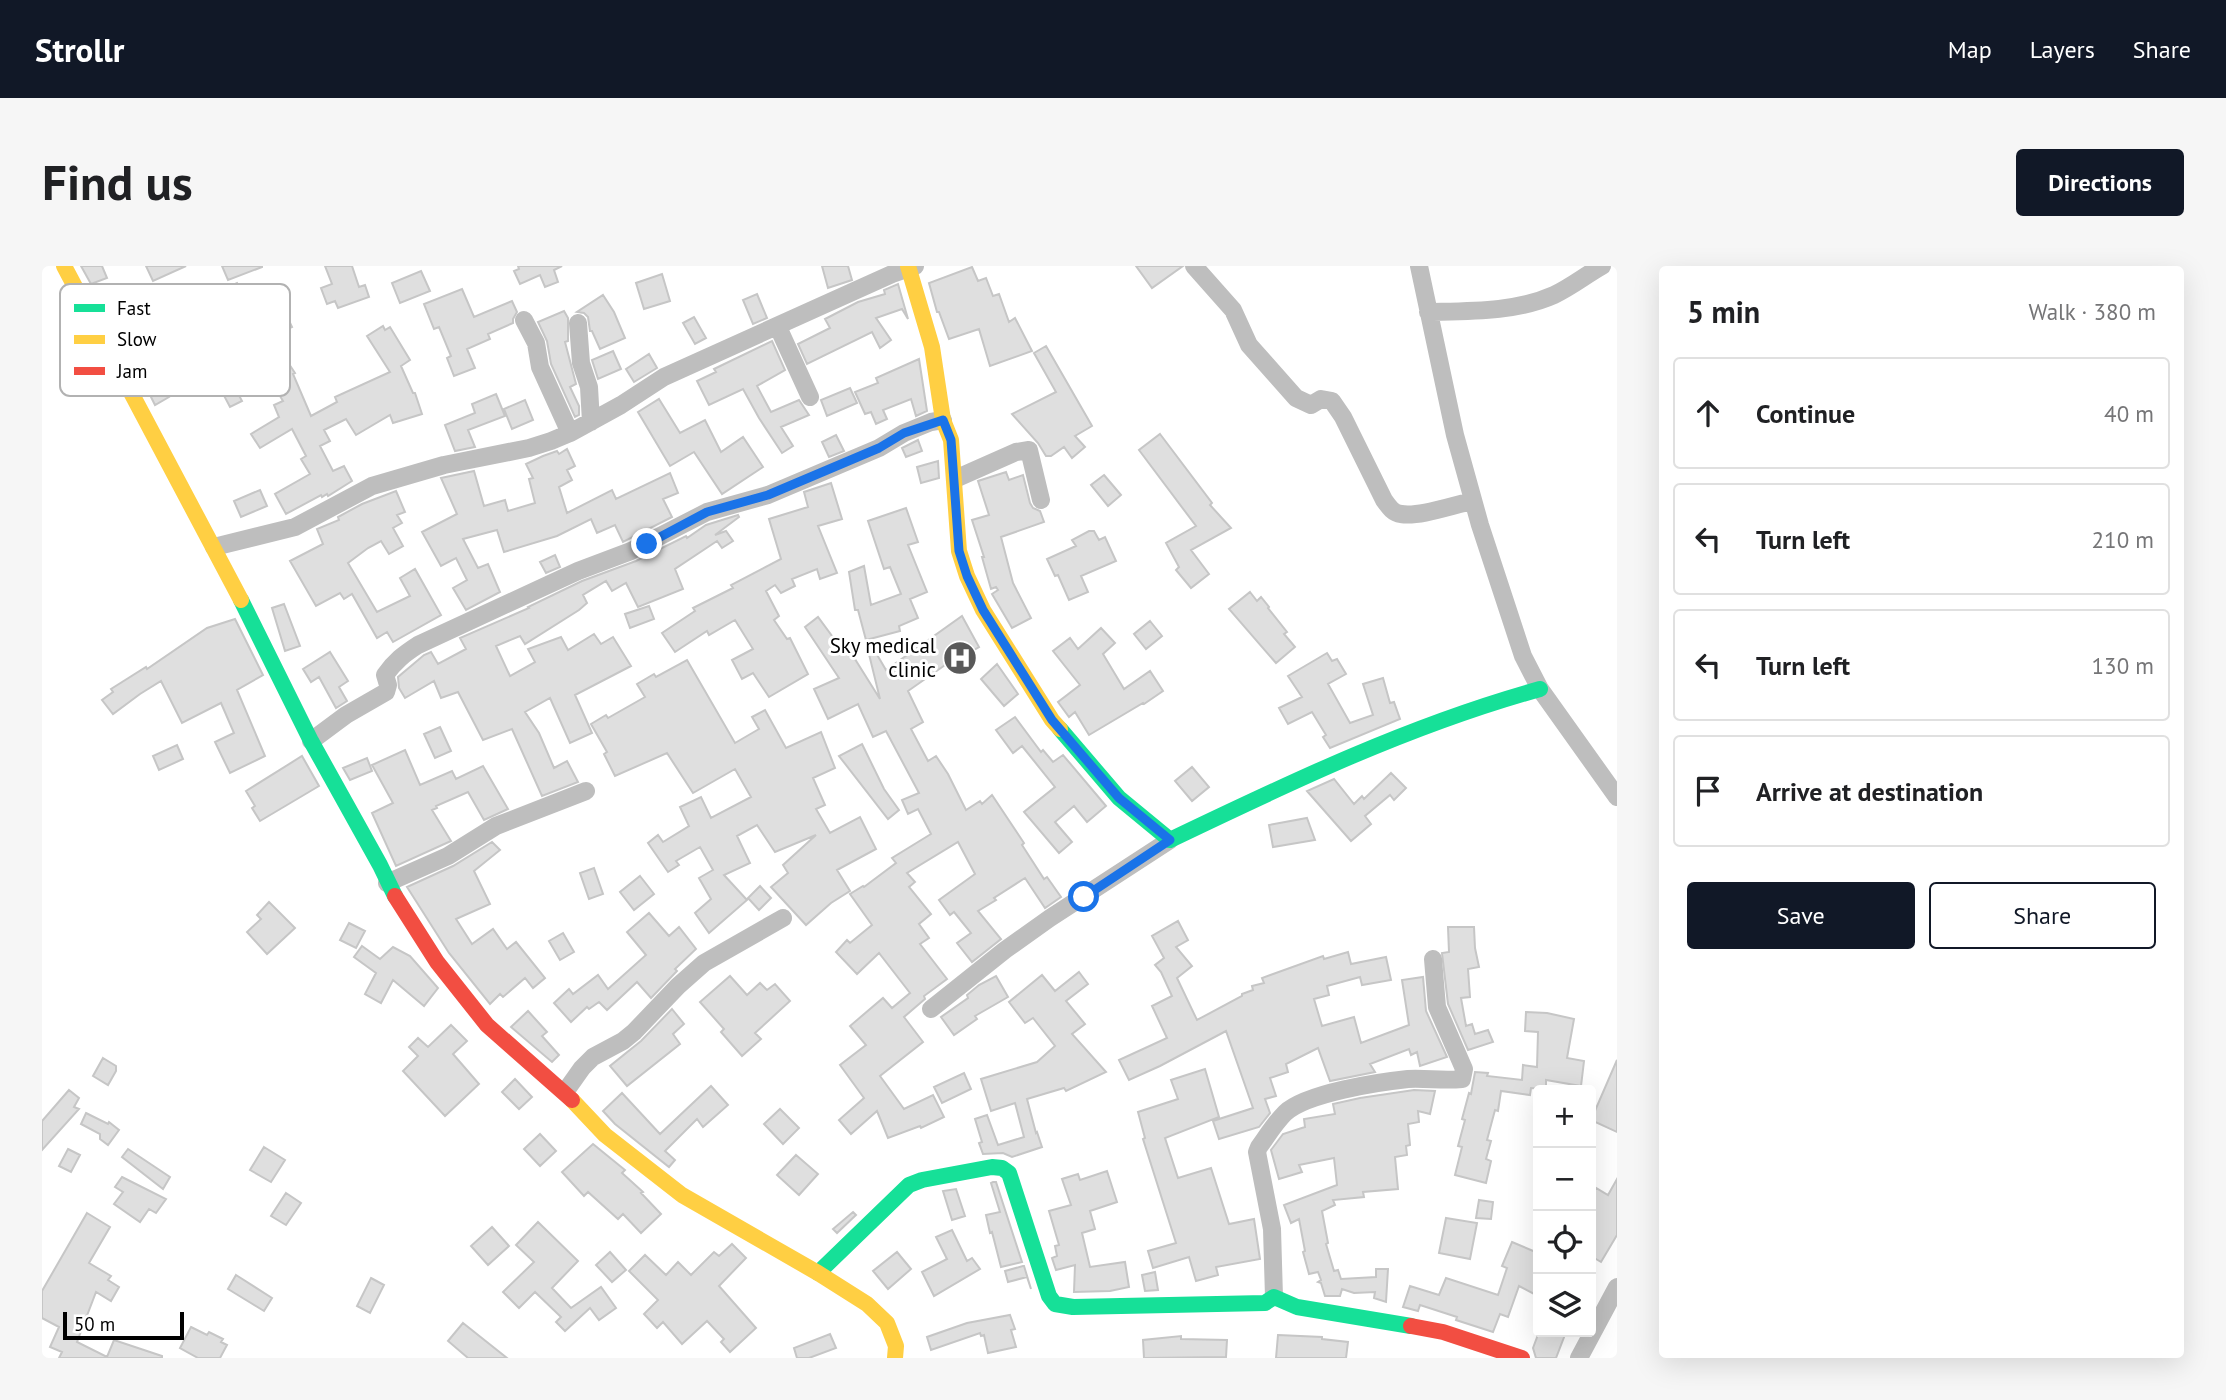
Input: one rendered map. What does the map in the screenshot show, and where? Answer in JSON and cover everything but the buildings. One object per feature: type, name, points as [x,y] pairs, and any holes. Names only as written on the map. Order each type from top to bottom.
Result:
[{"type":"street","points":[[1194,266],[1233,310],[1249,345],[1296,398],[1311,405],[1321,399],[1332,401],[1343,416],[1391,510],[1401,514],[1420,512],[1473,501]]},
{"type":"street","points":[[1419,266],[1455,435],[1473,501],[1523,656],[1540,689],[1617,797]]},
{"type":"street","points":[[1429,312],[1472,311],[1527,304],[1555,294],[1602,266]]},
{"type":"street","points":[[68,267],[77,284]]},
{"type":"street","points":[[214,547],[295,527],[372,486],[444,465],[529,448],[570,433],[664,377],[911,267],[932,347],[943,420],[951,440],[959,551],[967,576],[983,610],[1052,720],[1119,798],[1170,840]]},
{"type":"street","points":[[524,320],[536,343],[540,367],[570,433]]},
{"type":"street","points":[[578,323],[581,363],[589,387],[591,422]]},
{"type":"street","points":[[778,327],[810,397]]},
{"type":"street","points":[[135,396],[279,673],[311,741],[380,865],[387,883],[437,962],[487,1025],[565,1092],[606,1135],[682,1195],[867,1304],[887,1323],[896,1346],[895,1358]]},
{"type":"street","points":[[311,741],[346,715],[386,692],[386,675],[394,663],[401,655],[418,645],[578,571],[631,551],[707,512],[768,495],[879,448],[904,433],[943,420]]},
{"type":"street","points":[[955,479],[1016,452],[1028,450],[1041,500]]},
{"type":"street","points":[[931,1009],[1050,918],[1170,840],[1356,751],[1433,722],[1540,689]]},
{"type":"street","points":[[387,883],[448,856],[496,826],[586,791]]},
{"type":"street","points":[[565,1092],[593,1057],[634,1032],[704,963],[783,918]]},
{"type":"street","points":[[1274,1297],[1272,1229],[1256,1152],[1285,1113],[1307,1101],[1377,1083],[1409,1079],[1462,1079],[1464,1069],[1437,1007],[1433,958]]},
{"type":"street","points":[[818,1273],[909,1185],[922,1180],[992,1167],[1002,1168],[1009,1173],[1049,1296],[1055,1304],[1073,1307],[1265,1303],[1274,1297]]},
{"type":"street","points":[[1579,1358],[1617,1287]]},
{"type":"street","points":[[1274,1297],[1297,1307],[1443,1332],[1505,1350],[1522,1358]]},
{"type":"traffic: fast","points":[[241,600],[311,741],[395,896]]},
{"type":"traffic: fast","points":[[1060,729],[1119,798],[1170,840],[1306,776],[1398,737],[1492,703],[1540,689]]},
{"type":"traffic: fast","points":[[818,1273],[909,1185],[922,1180],[992,1167],[1002,1168],[1009,1173],[1049,1296],[1055,1304],[1073,1307],[1265,1303],[1274,1297],[1297,1307],[1411,1326]]},
{"type":"traffic: slow","points":[[64,266],[74,284]]},
{"type":"traffic: slow","points":[[908,266],[932,347],[943,420],[951,440],[959,551],[967,576],[983,610],[1060,729]]},
{"type":"traffic: slow","points":[[133,396],[241,600]]},
{"type":"traffic: slow","points":[[572,1100],[605,1135],[682,1195],[867,1304],[887,1323],[896,1346],[895,1358]]},
{"type":"traffic: jam","points":[[395,896],[437,962],[487,1025],[572,1100]]},
{"type":"traffic: jam","points":[[1411,1326],[1443,1332],[1522,1358]]},
{"type":"place","name":"Sky medical clinic","points":[[960,658]]},
{"type":"route","points":[[647,544],[690,519],[768,495],[879,448],[904,433],[943,420],[951,440],[959,551],[983,610],[1052,720],[1119,798],[1170,840],[1084,897]]}]
